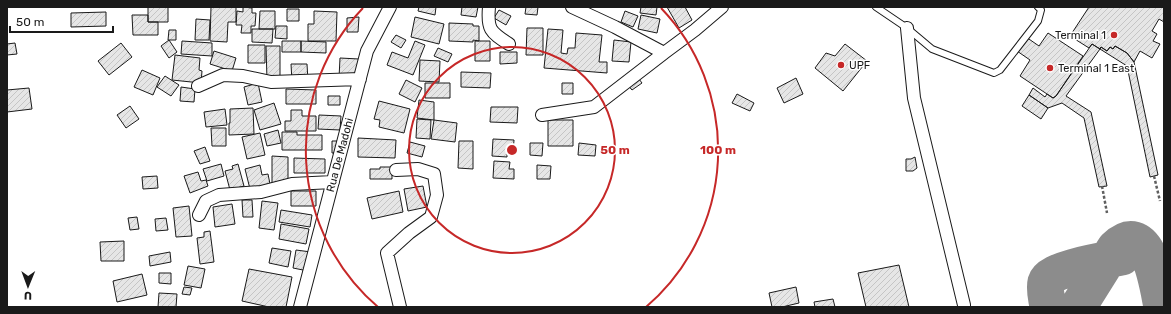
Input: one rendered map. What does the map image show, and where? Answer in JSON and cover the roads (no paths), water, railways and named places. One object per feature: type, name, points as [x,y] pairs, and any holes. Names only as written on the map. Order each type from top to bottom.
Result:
[{"type":"street","name":"Rua De Madohi","points":[[300,307],[367,51],[390,7]]},
{"type":"street","points":[[489,7],[488,18],[490,28],[496,36],[508,44]]},
{"type":"street","points":[[572,7],[615,27],[664,53]]},
{"type":"street","points":[[542,115],[594,107],[695,30],[722,7]]},
{"type":"street","points":[[907,28],[914,98],[964,307]]},
{"type":"street","points":[[198,86],[223,75],[243,76],[271,82],[360,79]]},
{"type":"street","points":[[396,170],[418,169],[434,174],[437,195],[431,217],[409,233],[387,253],[400,307]]},
{"type":"street","points":[[199,215],[206,201],[219,195],[260,192],[292,184],[333,182]]},
{"type":"lane","points":[[876,7],[907,28],[932,49],[994,73],[1000,70],[1038,21],[1041,10],[1038,7]]},
{"type":"place","name":"Terminal 1","points":[[1114,35]]},
{"type":"place","name":"UPF","points":[[841,65]]},
{"type":"place","name":"Terminal 1 East","points":[[1050,68]]}]
